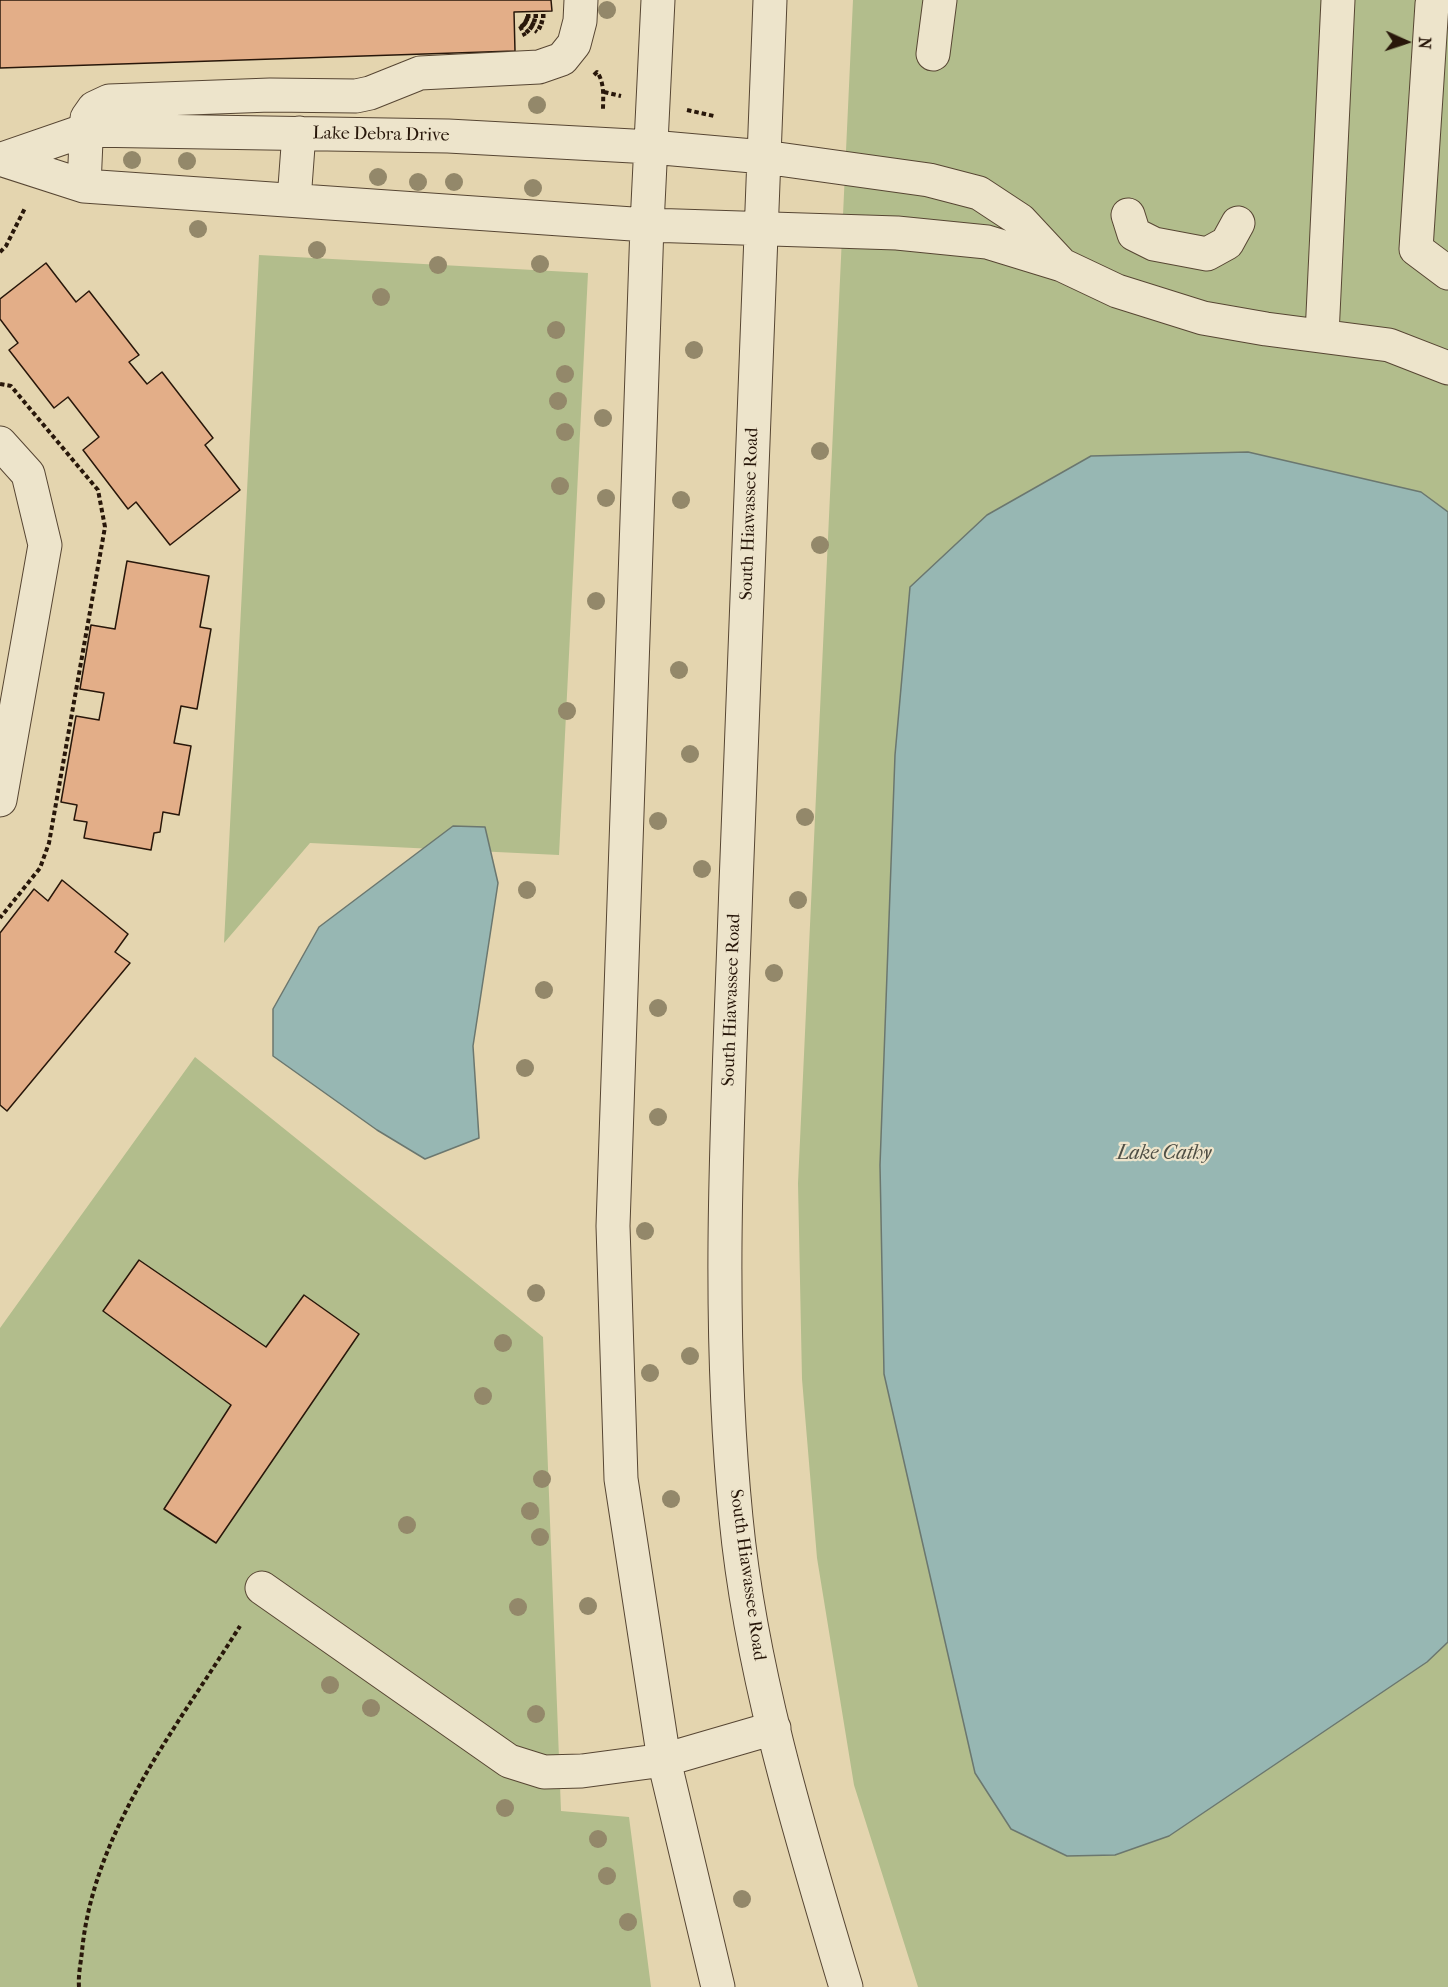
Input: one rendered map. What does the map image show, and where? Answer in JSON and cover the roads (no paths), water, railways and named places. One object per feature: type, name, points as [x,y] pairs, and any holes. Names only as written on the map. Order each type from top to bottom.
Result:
[{"type":"street","points":[[84,186],[86,130],[90,113],[109,101],[270,94],[356,96],[370,93],[420,73],[539,67],[562,59],[574,44],[580,21],[581,0]]},
{"type":"street","points":[[658,0],[647,225],[613,1226],[621,1479],[664,1760],[718,1987]]},
{"type":"street","name":"South Hiawassee Road","points":[[770,0],[730,1060],[725,1320],[736,1519],[761,1676],[807,1856],[846,1987]]},
{"type":"street","points":[[933,54],[940,0]]},
{"type":"street","points":[[1322,335],[1338,0]]},
{"type":"street","points":[[1434,6],[1416,249],[1448,273]]},
{"type":"street","name":"Lake Debra Drive","points":[[1,159],[86,130],[448,136],[651,147],[765,157],[929,180],[979,193],[1020,220],[1062,265]]},
{"type":"street","points":[[294,200],[298,134]]},
{"type":"street","name":"Lake Debra Drive","points":[[1,159],[84,186],[647,225],[897,233],[987,242],[1062,265]]},
{"type":"street","points":[[1128,215],[1134,234],[1154,244],[1207,254],[1227,243],[1238,224]]},
{"type":"street","points":[[1062,265],[1117,291],[1203,318],[1266,329],[1389,345],[1448,368]]},
{"type":"street","points":[[0,444],[28,474],[45,545],[0,800]]},
{"type":"street","points":[[262,1588],[509,1761],[544,1772],[582,1771],[664,1760],[774,1728]]},
{"type":"water","name":"Lake Cathy","points":[[1248,452],[1421,492],[1448,512],[1448,1642],[1427,1662],[1169,1836],[1115,1855],[1067,1856],[1011,1829],[975,1773],[884,1374],[880,1165],[895,755],[910,587],[987,515],[1091,456]]},
{"type":"water","points":[[453,826],[485,827],[498,883],[473,1046],[479,1138],[425,1159],[377,1130],[273,1056],[273,1009],[319,927]]}]
